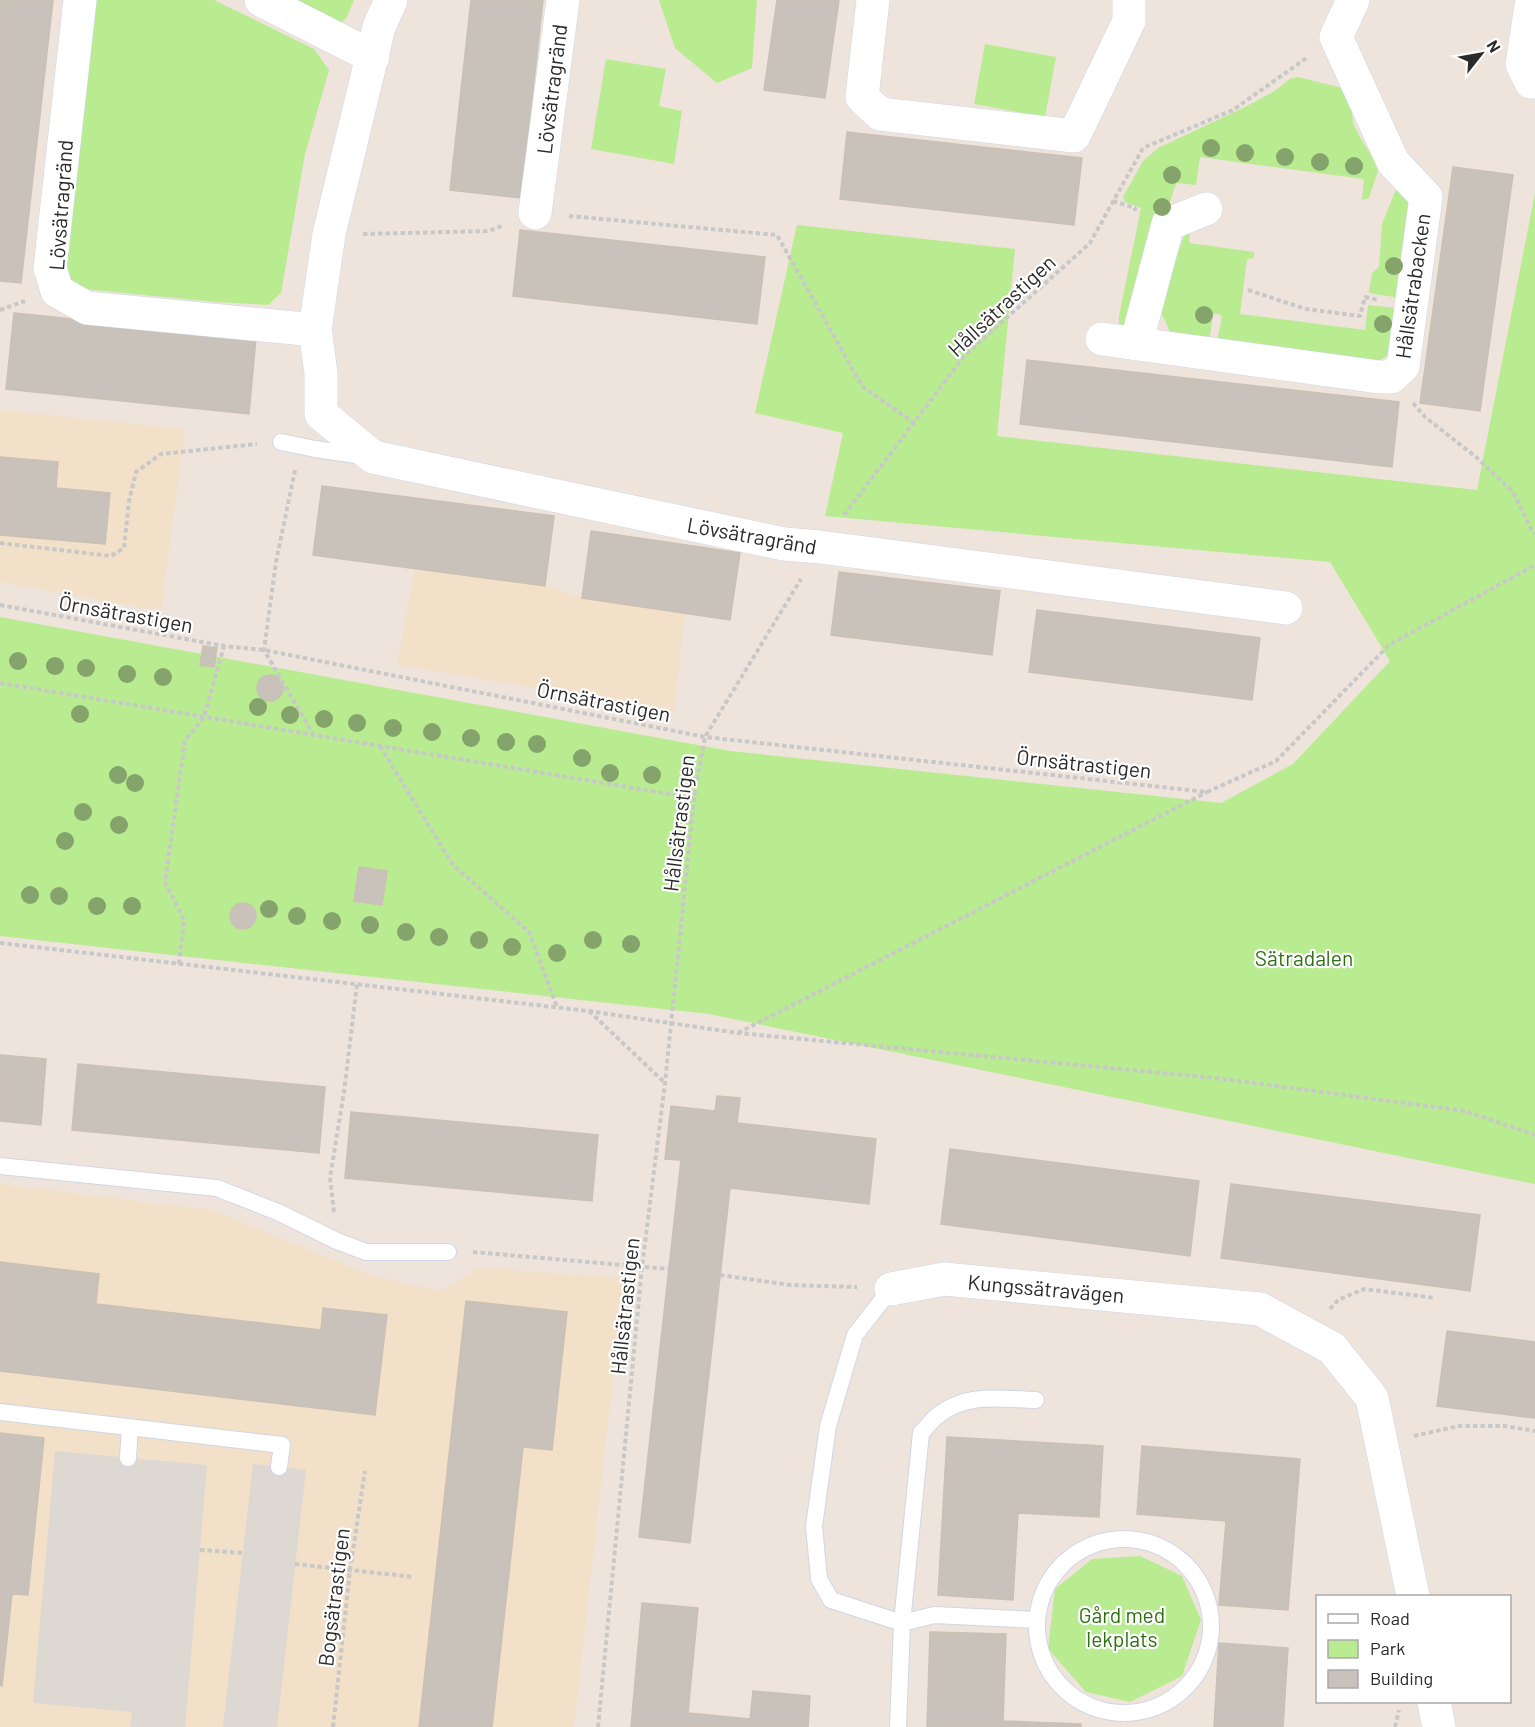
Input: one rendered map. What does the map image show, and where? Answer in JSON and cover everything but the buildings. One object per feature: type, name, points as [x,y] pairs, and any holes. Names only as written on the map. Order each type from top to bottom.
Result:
[{"type":"street","name":"Lövsätragränd","points":[[80,0],[50,268],[57,291],[87,308],[315,330]]},
{"type":"street","points":[[261,0],[373,57]]},
{"type":"street","name":"Lövsätragränd","points":[[391,0],[379,27],[329,234],[315,330],[321,373],[321,414],[373,458],[784,544],[1286,608]]},
{"type":"street","name":"Lövsätragränd","points":[[536,213],[562,0]]},
{"type":"street","points":[[873,0],[862,97],[880,114],[1074,136],[1129,21],[1130,0]]},
{"type":"street","points":[[1336,37],[1353,0]]},
{"type":"street","points":[[1532,0],[1522,64],[1531,82],[1535,82]]},
{"type":"street","name":"Hållsätrabacken","points":[[1102,339],[1378,378],[1391,377],[1403,366],[1426,197],[1393,162],[1336,37]]},
{"type":"street","points":[[1136,344],[1168,224],[1206,208]]},
{"type":"street","name":"Kungssätravägen","points":[[891,1289],[944,1279],[1260,1308],[1332,1348],[1372,1398],[1413,1595]]},
{"type":"street","points":[[1434,1703],[1439,1727]]},
{"type":"lane","points":[[281,442],[373,458]]},
{"type":"lane","points":[[0,1166],[217,1188],[280,1213],[337,1241],[366,1252],[448,1252]]},
{"type":"lane","points":[[891,1289],[855,1335],[828,1426],[814,1526],[819,1579],[831,1600],[902,1623],[934,1615],[1037,1620]]},
{"type":"lane","points":[[898,1727],[902,1623],[921,1433],[936,1417],[955,1405],[974,1398],[1036,1400]]},
{"type":"lane","points":[[0,1412],[282,1445],[279,1467]]},
{"type":"lane","points":[[128,1458],[130,1427]]},
{"type":"lane","points":[[1113,1539],[1149,1542],[1181,1559],[1203,1588],[1212,1624],[1205,1660],[1184,1690],[1153,1709],[1116,1720],[1082,1703],[1054,1679],[1038,1646],[1037,1610],[1051,1576],[1078,1551],[1113,1539]]},
{"type":"path","name":"Hållsätrastigen","points":[[598,1727],[642,1267],[665,1083],[694,798],[705,737],[820,547],[965,354],[1090,243],[1143,148],[1233,110],[1336,37]]},
{"type":"path","points":[[329,234],[489,231],[536,213],[777,235],[862,386],[914,423]]},
{"type":"path","points":[[1248,290],[1306,309],[1360,316],[1365,297],[1412,306]]},
{"type":"path","points":[[1425,417],[1476,457],[1512,492],[1535,534]]},
{"type":"path","points":[[0,543],[111,556],[124,548],[129,501],[136,471],[161,454],[281,442]]},
{"type":"path","points":[[314,735],[264,650],[276,562],[297,462],[315,449]]},
{"type":"path","points":[[738,1033],[1208,792],[1276,761],[1389,645],[1535,565]]},
{"type":"path","name":"Örnsätrastigen","points":[[0,605],[224,646],[264,650],[705,737],[1208,792]]},
{"type":"path","points":[[179,964],[184,921],[165,882],[185,740],[204,717],[224,646]]},
{"type":"path","points":[[0,683],[694,798]]},
{"type":"path","points":[[380,746],[453,865],[529,932],[557,1007]]},
{"type":"path","points":[[0,943],[557,1007],[738,1033],[1216,1078],[1465,1111],[1535,1136]]},
{"type":"path","points":[[330,1178],[344,1092],[357,984]]},
{"type":"path","points":[[588,1011],[665,1083]]},
{"type":"path","points":[[448,1252],[478,1252],[669,1269]]},
{"type":"path","points":[[720,1275],[790,1285],[891,1289]]},
{"type":"path","points":[[1308,1334],[1338,1300],[1364,1288],[1435,1298]]},
{"type":"path","points":[[1381,1443],[1459,1426],[1505,1426],[1535,1431]]},
{"type":"path","name":"Bogsätrastigen","points":[[333,1727],[350,1570],[365,1471]]},
{"type":"path","points":[[200,1551],[243,1553]]},
{"type":"path","points":[[295,1564],[414,1577]]},
{"type":"shaded area","points":[[0,410],[185,429],[161,611],[0,582]]},
{"type":"shaded area","points":[[415,569],[545,586],[582,598],[685,613],[674,711],[397,665]]},
{"type":"shaded area","points":[[0,1184],[212,1210],[373,1276],[441,1291],[479,1268],[624,1278],[574,1727],[0,1727]]},
{"type":"shaded area","points":[[55,1451],[207,1465],[185,1727],[130,1727],[132,1712],[33,1703]]},
{"type":"shaded area","points":[[253,1464],[306,1470],[277,1727],[223,1727]]},
{"type":"green space","points":[[92,0],[214,0],[314,49],[329,70],[305,154],[281,293],[268,305],[63,287]]},
{"type":"green space","points":[[261,0],[354,0],[346,19],[327,32]]},
{"type":"green space","points":[[659,0],[757,0],[752,68],[717,83],[675,48]]},
{"type":"green space","points":[[985,44],[1056,57],[1045,117],[974,104]]},
{"type":"green space","points":[[606,59],[666,69],[659,106],[682,111],[674,164],[591,149]]},
{"type":"green space","points":[[1298,77],[1350,90],[1353,123],[1378,171],[1369,198],[1362,200],[1364,179],[1200,157],[1196,185],[1176,183],[1131,325],[1119,324],[1141,208],[1125,202],[1123,197],[1143,161],[1158,148],[1245,107],[1273,92],[1290,79]]},
{"type":"green space","points":[[1398,184],[1412,188],[1406,299],[1369,293],[1372,273],[1379,267],[1382,224]]},
{"type":"green space","name":"Sätradalen","points":[[1535,193],[1535,1184],[709,1014],[0,936],[0,617],[730,751],[1221,803],[1293,764],[1390,661],[1330,562],[825,516],[843,433],[755,413],[797,225],[1015,249],[997,436],[1477,490]]},
{"type":"green space","points":[[1188,224],[1191,225],[1189,243],[1254,252],[1254,258],[1247,259],[1240,314],[1365,330],[1368,305],[1405,309],[1389,355],[1378,361],[1216,346],[1222,317],[1219,314],[1213,314],[1209,344],[1183,342],[1169,330],[1161,312],[1164,294]]},
{"type":"green space","name":"Gård med lekplats","points":[[1140,1556],[1182,1576],[1201,1620],[1182,1676],[1130,1702],[1086,1692],[1048,1649],[1055,1589],[1092,1559]]}]
